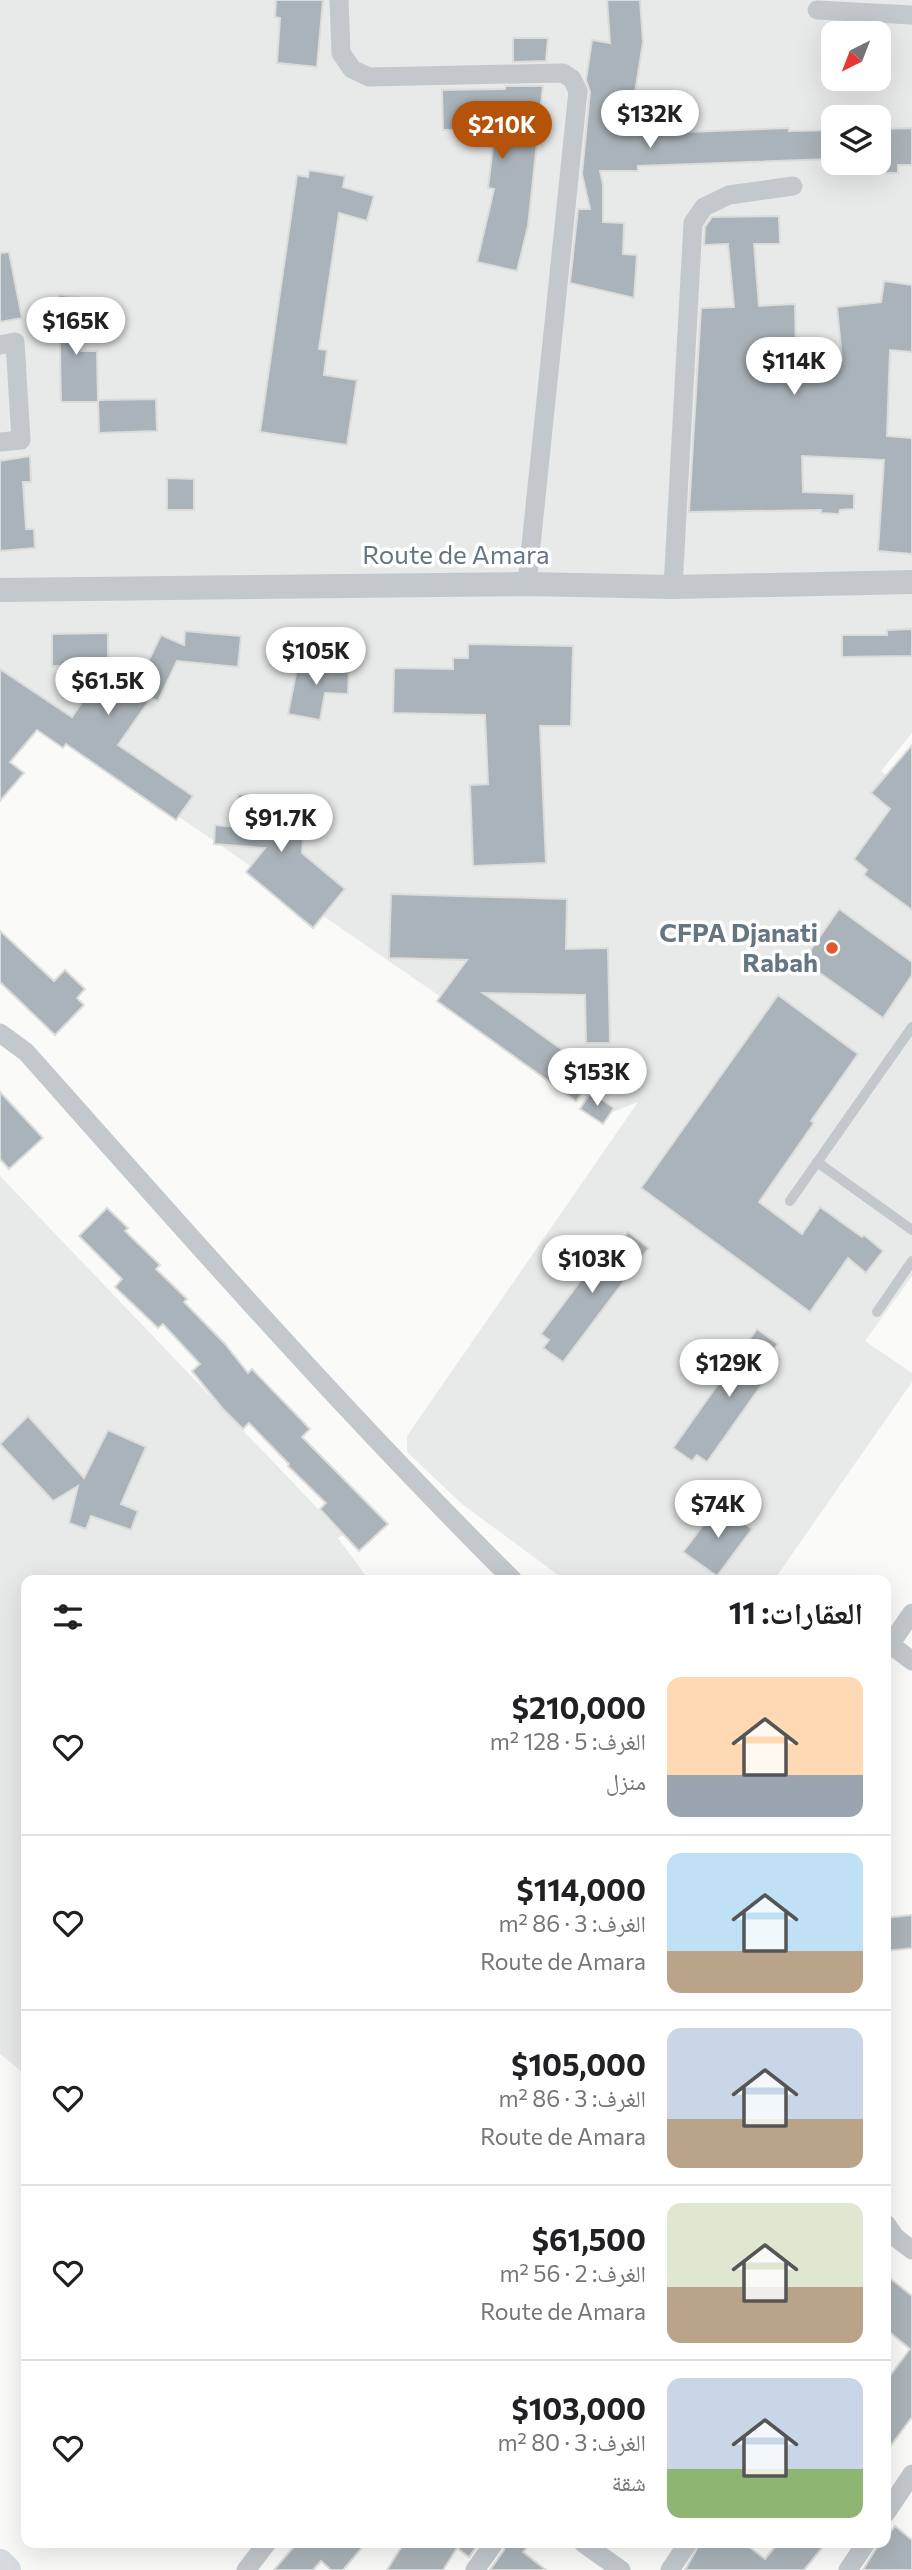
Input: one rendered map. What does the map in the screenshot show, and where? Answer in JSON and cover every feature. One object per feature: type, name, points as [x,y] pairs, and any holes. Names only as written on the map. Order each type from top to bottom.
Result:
[{"type":"main road","points":[[0,2563],[7,2570]]},
{"type":"street","points":[[340,0],[341,52],[352,69],[369,77],[563,73],[572,79],[578,91],[527,584]]},
{"type":"street","points":[[817,10],[912,15]]},
{"type":"street","points":[[673,587],[693,223],[704,207],[729,195],[793,186]]},
{"type":"street","points":[[0,345],[15,342],[21,440],[0,442]]},
{"type":"street","name":"Route de Amara","points":[[0,590],[527,584],[673,587],[912,582]]},
{"type":"street","points":[[0,1033],[26,1052],[187,1234],[398,1464],[508,1575]]},
{"type":"street","points":[[891,1643],[912,1613]]},
{"type":"street","points":[[891,1649],[912,1661]]},
{"type":"street","points":[[891,2238],[912,2250]]},
{"type":"street","points":[[891,2506],[912,2474]]},
{"type":"street","points":[[250,2568],[264,2548]]},
{"type":"street","points":[[475,2570],[490,2548]]},
{"type":"street","points":[[590,2548],[621,2570]]},
{"type":"street","points":[[670,2570],[685,2548]]},
{"type":"street","points":[[848,2570],[863,2548]]},
{"type":"lane","points":[[790,1201],[912,1027]]},
{"type":"lane","points":[[817,1162],[912,1230]]},
{"type":"lane","points":[[877,1312],[912,1261]]},
{"type":"shaded area","points":[[0,0],[912,0],[912,733],[881,771],[912,795],[912,1276],[865,1341],[912,1373],[912,1382],[777,1575],[558,1575],[462,1504],[407,1452],[407,1436],[638,1102],[610,1113],[0,694]]},
{"type":"shaded area","points":[[0,1176],[343,1535],[338,1538],[365,1575],[21,1575],[21,2071],[0,2054]]},
{"type":"building","points":[[276,0],[323,0],[317,67],[277,63],[280,18],[275,17]]},
{"type":"building","points":[[607,0],[640,0],[643,42],[632,112],[638,112],[638,134],[789,128],[789,131],[821,130],[821,159],[638,166],[638,171],[600,171],[603,185],[603,222],[624,223],[623,254],[637,255],[634,298],[570,283],[578,209],[590,209],[582,174],[590,92],[586,80],[592,40],[610,43]]},
{"type":"building","points":[[513,38],[548,38],[546,61],[513,62]]},
{"type":"building","points":[[505,86],[543,86],[528,226],[517,271],[477,262],[494,189],[488,188],[495,129],[443,130],[442,90],[505,89]]},
{"type":"building","points":[[912,128],[912,165],[898,165],[898,173],[891,173],[891,129]]},
{"type":"building","points":[[309,170],[345,176],[343,187],[374,196],[367,221],[339,213],[319,349],[327,350],[324,375],[357,380],[347,445],[260,432],[297,175],[308,177]]},
{"type":"building","points":[[779,216],[780,244],[754,244],[759,306],[795,304],[796,357],[842,360],[837,307],[881,302],[884,281],[912,285],[912,352],[890,350],[887,436],[912,438],[912,554],[878,551],[884,460],[802,456],[803,492],[854,494],[854,509],[840,510],[839,514],[821,513],[821,510],[689,512],[701,308],[734,307],[728,244],[704,245],[705,227],[712,217]]},
{"type":"building","points":[[9,252],[22,318],[0,322],[0,253]]},
{"type":"building","points":[[59,295],[79,297],[77,321],[81,321],[81,351],[97,351],[98,402],[61,402]]},
{"type":"building","points":[[156,399],[157,431],[99,433],[98,400]]},
{"type":"building","points":[[30,456],[31,482],[23,482],[26,529],[34,529],[35,548],[0,551],[0,461]]},
{"type":"building","points":[[167,478],[194,479],[194,510],[167,510]]},
{"type":"building","points":[[912,629],[912,656],[842,657],[842,635],[887,635],[887,630]]},
{"type":"building","points":[[185,631],[241,636],[238,667],[177,661],[158,701],[151,698],[118,745],[193,796],[176,820],[66,744],[63,748],[37,730],[10,762],[24,773],[0,801],[0,669],[72,717],[105,668],[140,679],[161,635],[184,645]]},
{"type":"building","points":[[108,633],[108,665],[52,666],[52,634]]},
{"type":"building","points":[[468,644],[573,646],[571,726],[540,726],[546,863],[473,866],[470,785],[488,784],[485,715],[393,713],[394,668],[453,669],[453,658],[468,658]]},
{"type":"building","points":[[299,658],[349,668],[348,694],[325,693],[320,720],[288,714]]},
{"type":"building","points":[[912,745],[912,910],[864,875],[867,870],[854,859],[890,809],[871,793]]},
{"type":"building","points":[[238,794],[306,800],[302,853],[345,889],[313,928],[246,872],[265,848],[214,844],[215,825],[235,827]]},
{"type":"building","points":[[391,894],[567,899],[566,949],[608,948],[610,1043],[586,1043],[585,995],[483,993],[596,1074],[576,1101],[437,1001],[467,960],[389,958]]},
{"type":"building","points":[[839,909],[912,962],[912,975],[883,1018],[803,961]]},
{"type":"building","points":[[0,931],[54,981],[65,970],[85,989],[77,998],[84,1005],[55,1035],[0,982]]},
{"type":"building","points":[[778,995],[858,1054],[759,1202],[802,1234],[820,1207],[862,1237],[864,1235],[883,1251],[866,1273],[848,1258],[810,1312],[641,1188]]},
{"type":"building","points":[[0,1092],[43,1138],[9,1169],[0,1159]]},
{"type":"building","points":[[591,1092],[614,1108],[603,1124],[580,1109]]},
{"type":"building","points":[[107,1208],[128,1228],[125,1231],[160,1265],[156,1269],[187,1299],[184,1302],[225,1344],[248,1373],[252,1369],[310,1429],[302,1437],[388,1524],[359,1551],[320,1509],[326,1503],[288,1466],[289,1464],[249,1423],[243,1429],[223,1409],[192,1371],[200,1364],[163,1324],[158,1328],[115,1287],[122,1279],[79,1236]]},
{"type":"building","points":[[628,1232],[649,1248],[563,1362],[543,1348],[549,1340],[541,1334],[613,1237],[620,1242]]},
{"type":"building","points":[[757,1329],[778,1344],[771,1353],[780,1359],[707,1462],[697,1455],[692,1461],[673,1448]]},
{"type":"building","points":[[28,1416],[84,1478],[108,1430],[146,1447],[121,1504],[138,1511],[131,1530],[91,1516],[86,1529],[69,1523],[78,1486],[53,1501],[0,1444]]},
{"type":"building","points":[[719,1504],[752,1529],[718,1575],[683,1552]]},
{"type":"building","points":[[912,1915],[912,1948],[891,1950],[891,1917]]},
{"type":"building","points":[[891,2279],[912,2296],[912,2417],[891,2445],[891,2374],[910,2349],[891,2333]]},
{"type":"building","points":[[895,2526],[912,2540],[912,2570],[863,2570],[876,2548],[891,2548],[891,2531]]},
{"type":"building","points":[[293,2548],[362,2548],[343,2570],[331,2570],[321,2561],[313,2570],[274,2570]]},
{"type":"building","points":[[401,2548],[457,2548],[443,2570],[387,2570]]},
{"type":"building","points":[[457,2548],[475,2548],[469,2557]]},
{"type":"building","points":[[527,2548],[523,2552],[546,2570],[490,2570],[504,2550]]},
{"type":"building","points":[[697,2548],[751,2548],[765,2559],[774,2548],[822,2548],[804,2570],[685,2570]]},
{"type":"place","name":"CFPA Djanati Rabah","points":[[832,948]]}]
